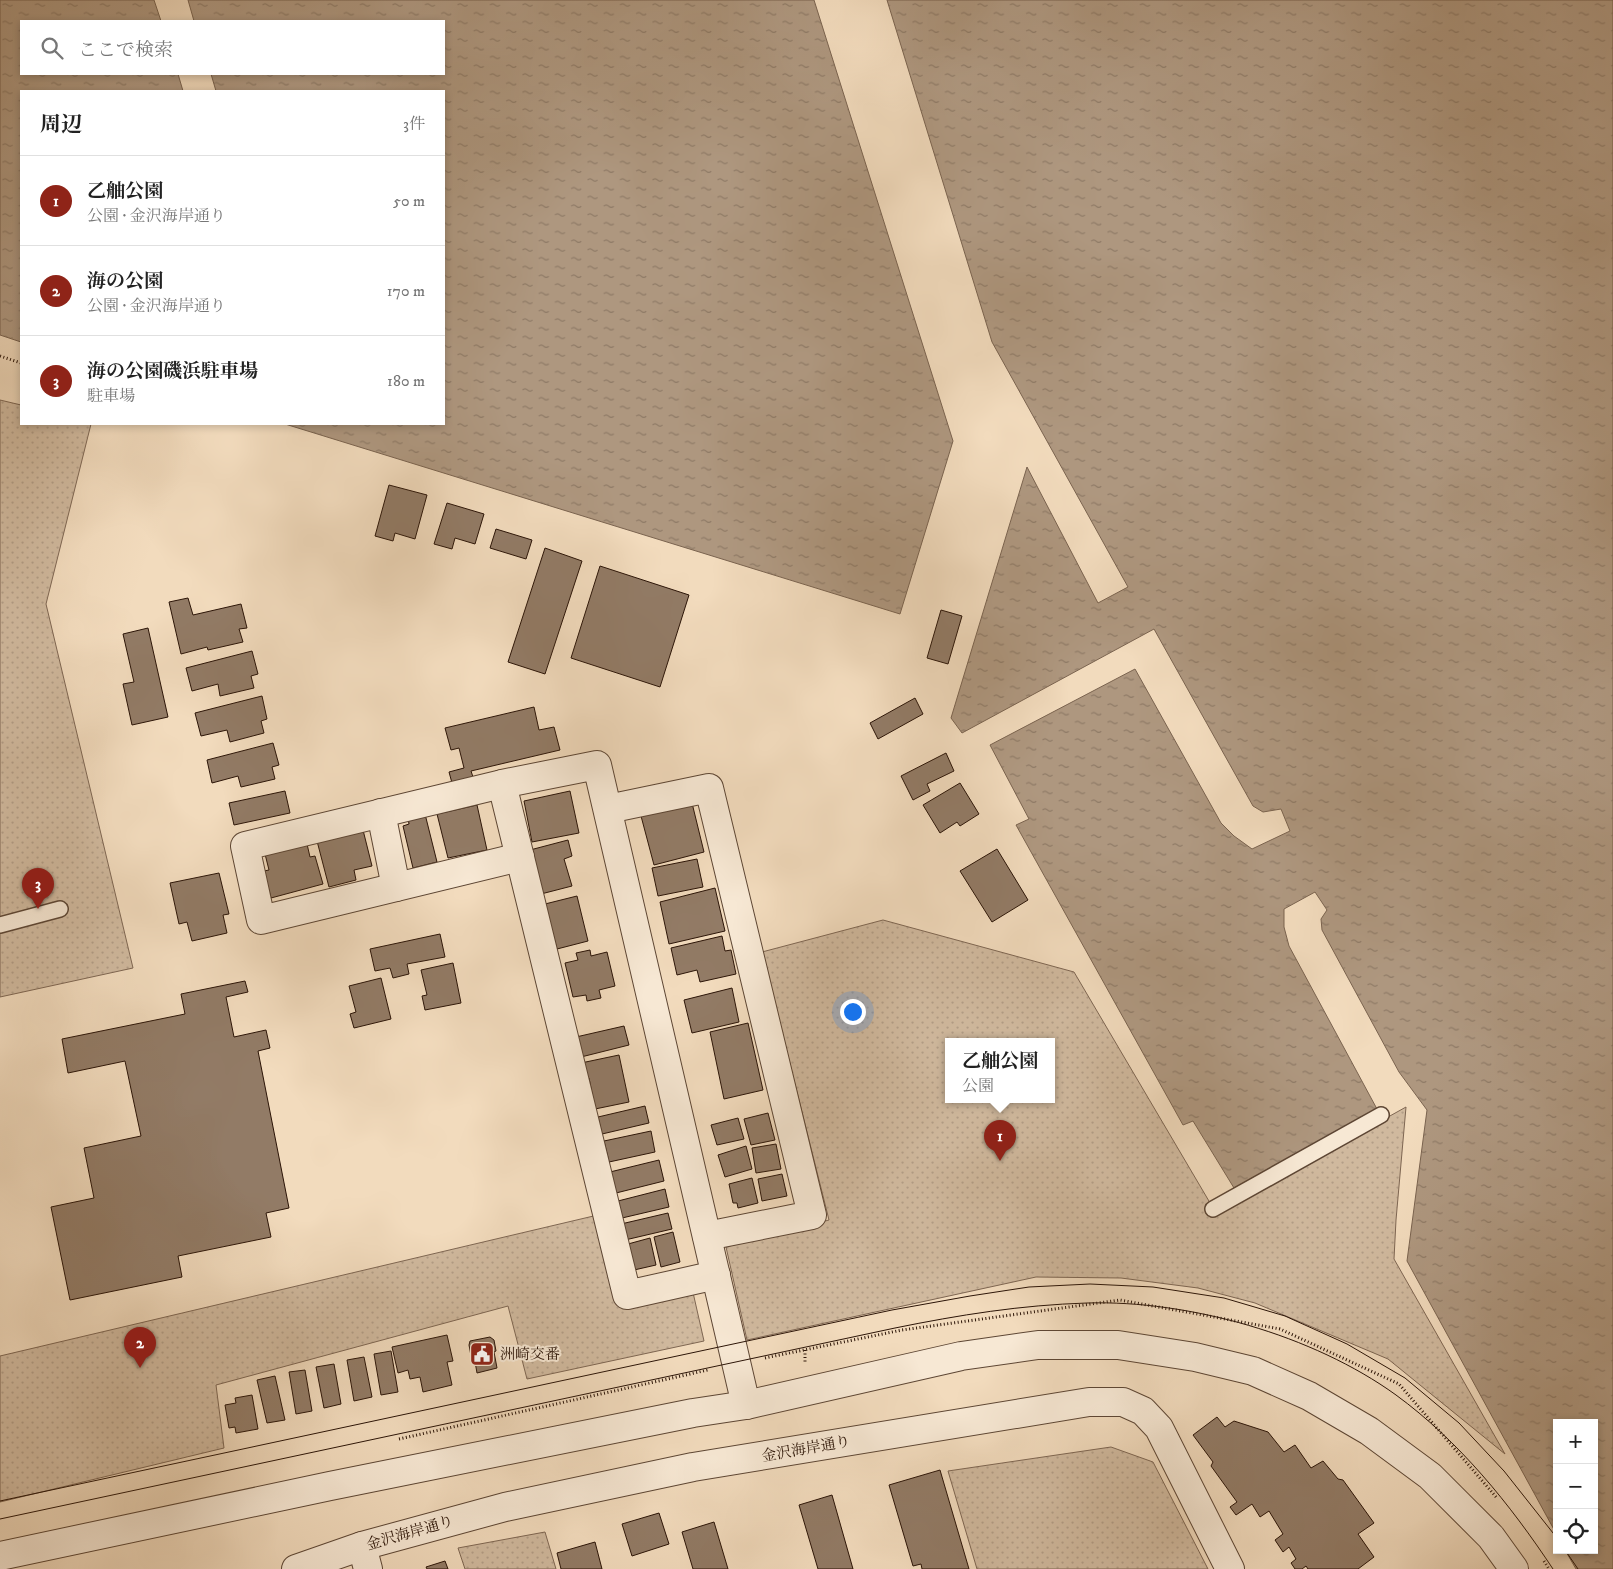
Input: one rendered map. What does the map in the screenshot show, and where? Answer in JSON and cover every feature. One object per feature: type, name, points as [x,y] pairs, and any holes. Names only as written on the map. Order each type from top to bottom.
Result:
[{"type":"street","points":[[520,857],[261,920],[245,846],[502,784],[597,765],[746,1405]]},
{"type":"street","points":[[502,784],[628,1295],[716,1275]]},
{"type":"street","points":[[608,809],[709,788],[812,1214],[707,1236]]},
{"type":"street","points":[[381,813],[396,887]]},
{"type":"street","points":[[0,1556],[340,1484],[693,1413],[746,1405],[961,1356],[1038,1345],[1118,1345],[1195,1357],[1253,1371],[1309,1396],[1369,1430],[1430,1476],[1491,1537],[1514,1569]]},
{"type":"street","name":"金沢海岸通り","points":[[296,1569],[365,1558],[505,1507],[693,1467],[1089,1402],[1123,1402],[1143,1411],[1159,1428],[1230,1569]]},
{"type":"lane","points":[[0,925],[60,909]]},
{"type":"lane","points":[[1213,1209],[1381,1114]]},
{"type":"path","points":[[0,356],[20,363]]},
{"type":"shaded area","points":[[0,400],[20,405],[20,425],[91,425],[46,604],[133,968],[0,997]]},
{"type":"shaded area","points":[[883,920],[1074,972],[1216,1213],[1406,1107],[1394,1259],[1505,1454],[1388,1359],[1255,1303],[1198,1288],[1121,1278],[1036,1277],[747,1340],[726,1247],[829,1220],[762,952]]},
{"type":"shaded area","points":[[602,1214],[623,1302],[692,1288],[704,1341],[527,1379],[508,1306],[216,1385],[224,1448],[0,1502],[0,1356]]},
{"type":"shaded area","points":[[1111,1447],[1153,1462],[1208,1569],[977,1569],[948,1471]]},
{"type":"shaded area","points":[[545,1532],[556,1569],[465,1569],[458,1548]]},
{"type":"water","points":[[0,0],[154,0],[161,20],[20,20],[20,75],[178,75],[183,90],[20,90],[20,342],[0,335]]},
{"type":"water","points":[[188,0],[814,0],[953,441],[900,614],[288,425],[445,425],[445,90],[216,90],[211,75],[445,75],[445,20],[194,20]]},
{"type":"water","points":[[887,0],[1613,0],[1613,1569],[1576,1569],[1567,1554],[1598,1554],[1598,1419],[1553,1419],[1553,1528],[1407,1261],[1427,1110],[1399,1072],[1322,930],[1321,919],[1327,910],[1315,892],[1284,909],[1284,927],[1289,946],[1377,1109],[1234,1188],[1193,1121],[1183,1125],[1016,825],[1029,819],[990,745],[1135,669],[1221,823],[1234,836],[1252,849],[1290,831],[1281,809],[1263,812],[1253,806],[1154,629],[962,733],[951,718],[1027,467],[1098,603],[1128,587],[992,342]]},
{"type":"building","points":[[389,485],[427,495],[415,539],[395,533],[393,541],[375,536]]},
{"type":"building","points":[[447,503],[484,514],[475,544],[455,538],[452,549],[434,544]]},
{"type":"building","points":[[496,529],[532,540],[526,559],[490,548]]},
{"type":"building","points":[[545,548],[582,561],[545,674],[508,662]]},
{"type":"building","points":[[600,566],[689,595],[660,687],[571,658]]},
{"type":"building","points":[[188,598],[193,615],[241,604],[247,628],[239,629],[243,642],[208,650],[207,647],[181,654],[169,602]]},
{"type":"building","points":[[941,610],[962,616],[948,664],[927,658]]},
{"type":"building","points":[[148,628],[168,717],[132,725],[123,684],[134,682],[123,634]]},
{"type":"building","points":[[252,651],[258,674],[251,676],[254,688],[220,696],[218,684],[192,691],[186,668]]},
{"type":"building","points":[[262,696],[267,719],[261,721],[264,733],[230,742],[227,730],[201,736],[195,713]]},
{"type":"building","points":[[915,698],[923,714],[878,739],[870,723]]},
{"type":"building","points":[[534,707],[539,730],[554,727],[560,750],[471,771],[473,777],[452,783],[449,772],[464,768],[459,748],[451,750],[445,728]]},
{"type":"building","points":[[273,743],[279,765],[272,767],[275,779],[241,787],[238,776],[212,783],[207,760]]},
{"type":"building","points":[[946,753],[954,771],[927,784],[930,791],[913,800],[901,776]]},
{"type":"building","points":[[960,783],[979,814],[960,826],[957,822],[940,833],[923,805]]},
{"type":"building","points":[[285,791],[290,813],[234,825],[229,803]]},
{"type":"building","points":[[570,791],[579,833],[532,842],[524,801]]},
{"type":"building","points":[[692,803],[704,852],[654,865],[641,816]]},
{"type":"building","points":[[477,805],[487,850],[448,858],[437,814]]},
{"type":"building","points":[[425,814],[437,862],[413,868],[403,826],[409,824],[408,818]]},
{"type":"building","points":[[363,830],[372,866],[354,870],[356,880],[329,887],[317,841]]},
{"type":"building","points":[[568,840],[572,856],[564,859],[572,886],[541,894],[530,850]]},
{"type":"building","points":[[307,844],[310,857],[315,856],[323,884],[271,898],[264,871],[269,870],[265,854]]},
{"type":"building","points":[[997,849],[1028,900],[992,922],[960,871]]},
{"type":"building","points":[[697,859],[703,887],[658,896],[652,868]]},
{"type":"building","points":[[219,873],[229,914],[223,915],[227,933],[192,941],[187,922],[179,924],[170,883]]},
{"type":"building","points":[[715,888],[725,931],[669,944],[660,902]]},
{"type":"building","points":[[577,896],[588,941],[557,949],[545,904]]},
{"type":"building","points":[[440,934],[445,957],[407,964],[409,974],[393,978],[390,968],[375,971],[370,949]]},
{"type":"building","points":[[722,936],[725,951],[731,950],[736,974],[700,982],[697,970],[677,975],[671,948]]},
{"type":"building","points":[[590,950],[591,956],[607,952],[615,986],[599,990],[601,998],[587,1001],[586,995],[573,997],[565,963],[578,960],[576,953]]},
{"type":"building","points":[[453,963],[461,1003],[425,1010],[422,996],[427,995],[421,970]]},
{"type":"building","points":[[381,978],[391,1019],[354,1028],[350,1014],[356,1012],[349,986]]},
{"type":"building","points":[[245,981],[248,992],[226,997],[234,1037],[266,1030],[270,1048],[258,1051],[289,1208],[266,1213],[271,1237],[178,1256],[182,1277],[70,1300],[51,1207],[94,1198],[84,1148],[141,1136],[125,1061],[68,1073],[62,1039],[185,1014],[181,994]]},
{"type":"building","points":[[732,988],[739,1022],[692,1033],[684,1000]]},
{"type":"building","points":[[748,1023],[763,1090],[724,1099],[710,1032]]},
{"type":"building","points":[[624,1026],[629,1045],[581,1057],[576,1037]]},
{"type":"building","points":[[619,1055],[629,1102],[595,1109],[589,1078],[584,1080],[581,1063]]},
{"type":"building","points":[[645,1106],[649,1123],[602,1134],[598,1117]]},
{"type":"building","points":[[768,1113],[775,1140],[751,1145],[744,1119]]},
{"type":"building","points":[[738,1118],[744,1139],[717,1145],[711,1125]]},
{"type":"building","points":[[651,1131],[655,1152],[609,1162],[604,1141]]},
{"type":"building","points":[[776,1144],[781,1169],[756,1173],[752,1148]]},
{"type":"building","points":[[746,1146],[752,1169],[725,1177],[718,1155]]},
{"type":"building","points":[[659,1160],[664,1181],[616,1193],[610,1172]]},
{"type":"building","points":[[782,1174],[787,1196],[762,1201],[758,1179]]},
{"type":"building","points":[[752,1178],[758,1203],[738,1208],[737,1203],[733,1203],[729,1184]]},
{"type":"building","points":[[665,1189],[669,1207],[622,1218],[618,1201]]},
{"type":"building","points":[[668,1213],[672,1229],[625,1240],[621,1224]]},
{"type":"building","points":[[673,1232],[680,1262],[661,1267],[654,1237]]},
{"type":"building","points":[[650,1238],[656,1265],[634,1270],[628,1244]]},
{"type":"building","points":[[447,1335],[453,1361],[447,1362],[452,1385],[423,1392],[420,1377],[410,1379],[408,1370],[398,1373],[392,1347]]},
{"type":"building","name":"洲崎交番","points":[[490,1337],[494,1340],[497,1368],[477,1373],[474,1356],[471,1356],[470,1341]]},
{"type":"building","points":[[391,1351],[398,1392],[381,1395],[374,1354]]},
{"type":"building","points":[[364,1357],[372,1397],[354,1401],[347,1360]]},
{"type":"building","points":[[334,1364],[341,1404],[324,1408],[316,1367]]},
{"type":"building","points":[[305,1370],[312,1411],[296,1414],[289,1372]]},
{"type":"building","points":[[275,1376],[285,1420],[267,1423],[257,1380]]},
{"type":"building","points":[[252,1395],[258,1429],[236,1433],[235,1427],[229,1428],[225,1405],[236,1403],[235,1398]]},
{"type":"building","points":[[1217,1417],[1225,1427],[1234,1421],[1268,1432],[1284,1452],[1295,1445],[1311,1468],[1323,1461],[1338,1479],[1343,1480],[1374,1523],[1358,1534],[1374,1557],[1358,1569],[1308,1569],[1306,1566],[1302,1569],[1295,1569],[1291,1563],[1296,1559],[1289,1547],[1283,1552],[1275,1540],[1283,1534],[1269,1511],[1260,1517],[1252,1504],[1236,1515],[1230,1507],[1237,1502],[1211,1466],[1213,1462],[1193,1435]]},
{"type":"building","points":[[940,1470],[969,1569],[922,1569],[921,1564],[913,1566],[889,1485]]},
{"type":"building","points":[[832,1495],[853,1569],[818,1569],[799,1505]]},
{"type":"building","points":[[659,1513],[669,1544],[632,1556],[622,1524]]},
{"type":"building","points":[[714,1522],[728,1569],[693,1569],[682,1532]]},
{"type":"building","points":[[595,1542],[602,1569],[561,1569],[557,1553]]},
{"type":"building","points":[[445,1561],[448,1569],[427,1569],[426,1567]]},
{"type":"tram line","points":[[0,1501],[892,1310],[1029,1287],[1090,1284],[1153,1287],[1224,1298],[1285,1316],[1347,1344],[1405,1378],[1459,1423],[1504,1471],[1553,1533]]},
{"type":"tram line","points":[[0,1519],[919,1323],[990,1311],[1038,1306],[1087,1303],[1126,1304],[1167,1308],[1249,1325],[1327,1355],[1363,1374],[1396,1395],[1419,1413],[1462,1453],[1501,1498],[1553,1569]]},
{"type":"tram line","points":[[1568,1554],[1578,1569]]},
{"type":"place","name":"海の公園磯浜駐車場","points":[[38,909]]},
{"type":"place","name":"乙舳公園","points":[[1000,1161]]},
{"type":"place","name":"洲崎交番","points":[[482,1354]]},
{"type":"place","name":"海の公園","points":[[140,1368]]}]
